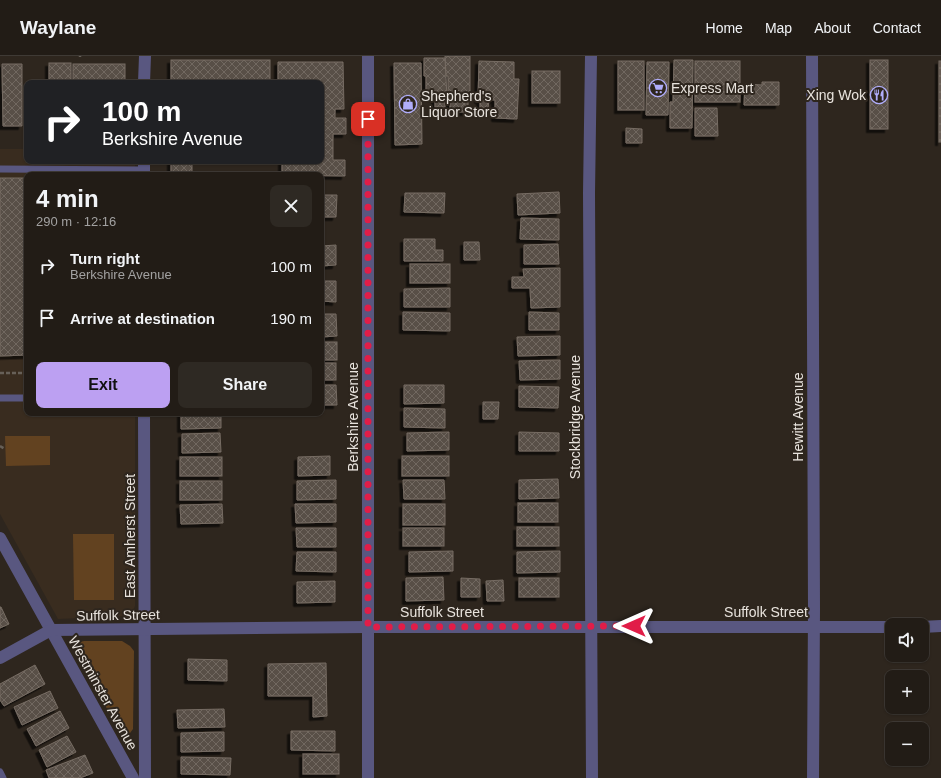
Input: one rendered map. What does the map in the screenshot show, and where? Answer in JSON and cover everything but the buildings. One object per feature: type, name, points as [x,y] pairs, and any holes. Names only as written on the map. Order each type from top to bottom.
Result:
[{"type":"street","points":[[144,80],[145,56]]},
{"type":"street","name":"Berkshire Avenue","points":[[368,56],[368,778]]},
{"type":"street","name":"Stockbridge Avenue","points":[[591,56],[589,209],[592,778]]},
{"type":"street","name":"Hewitt Avenue","points":[[812,56],[814,627],[813,778]]},
{"type":"street","name":"East Amherst Street","points":[[144,416],[145,778]]},
{"type":"street","name":"Westminster Avenue","points":[[0,538],[133,778]]},
{"type":"street","name":"Suffolk Street","points":[[0,658],[51,630],[591,626],[885,627]]},
{"type":"street","points":[[929,627],[941,626]]},
{"type":"lane","points":[[0,170],[144,169]]},
{"type":"lane","points":[[0,398],[24,398]]},
{"type":"lane","points":[[0,772],[3,778]]},
{"type":"path","points":[[0,373],[24,373]]},
{"type":"path","points":[[0,446],[6,449]]},
{"type":"shaded area","points":[[0,149],[24,149],[24,164],[135,164],[135,172],[24,172],[24,416],[135,416],[135,606],[132,613],[129,616],[58,619],[0,514]]},
{"type":"shaded area","points":[[5,436],[50,436],[50,465],[6,466]]},
{"type":"shaded area","points":[[73,534],[114,534],[114,600],[74,600]]},
{"type":"shaded area","points":[[122,641],[130,646],[134,651],[133,729],[130,733],[125,734],[120,732],[77,655],[80,642]]},
{"type":"place","name":"Express Mart","points":[[658,88]]},
{"type":"place","name":"Xing Wok","points":[[879,95]]},
{"type":"place","name":"Shepherd's Liquor Store","points":[[408,104]]},
{"type":"route","points":[[368,119],[368,627],[634,626]]}]
